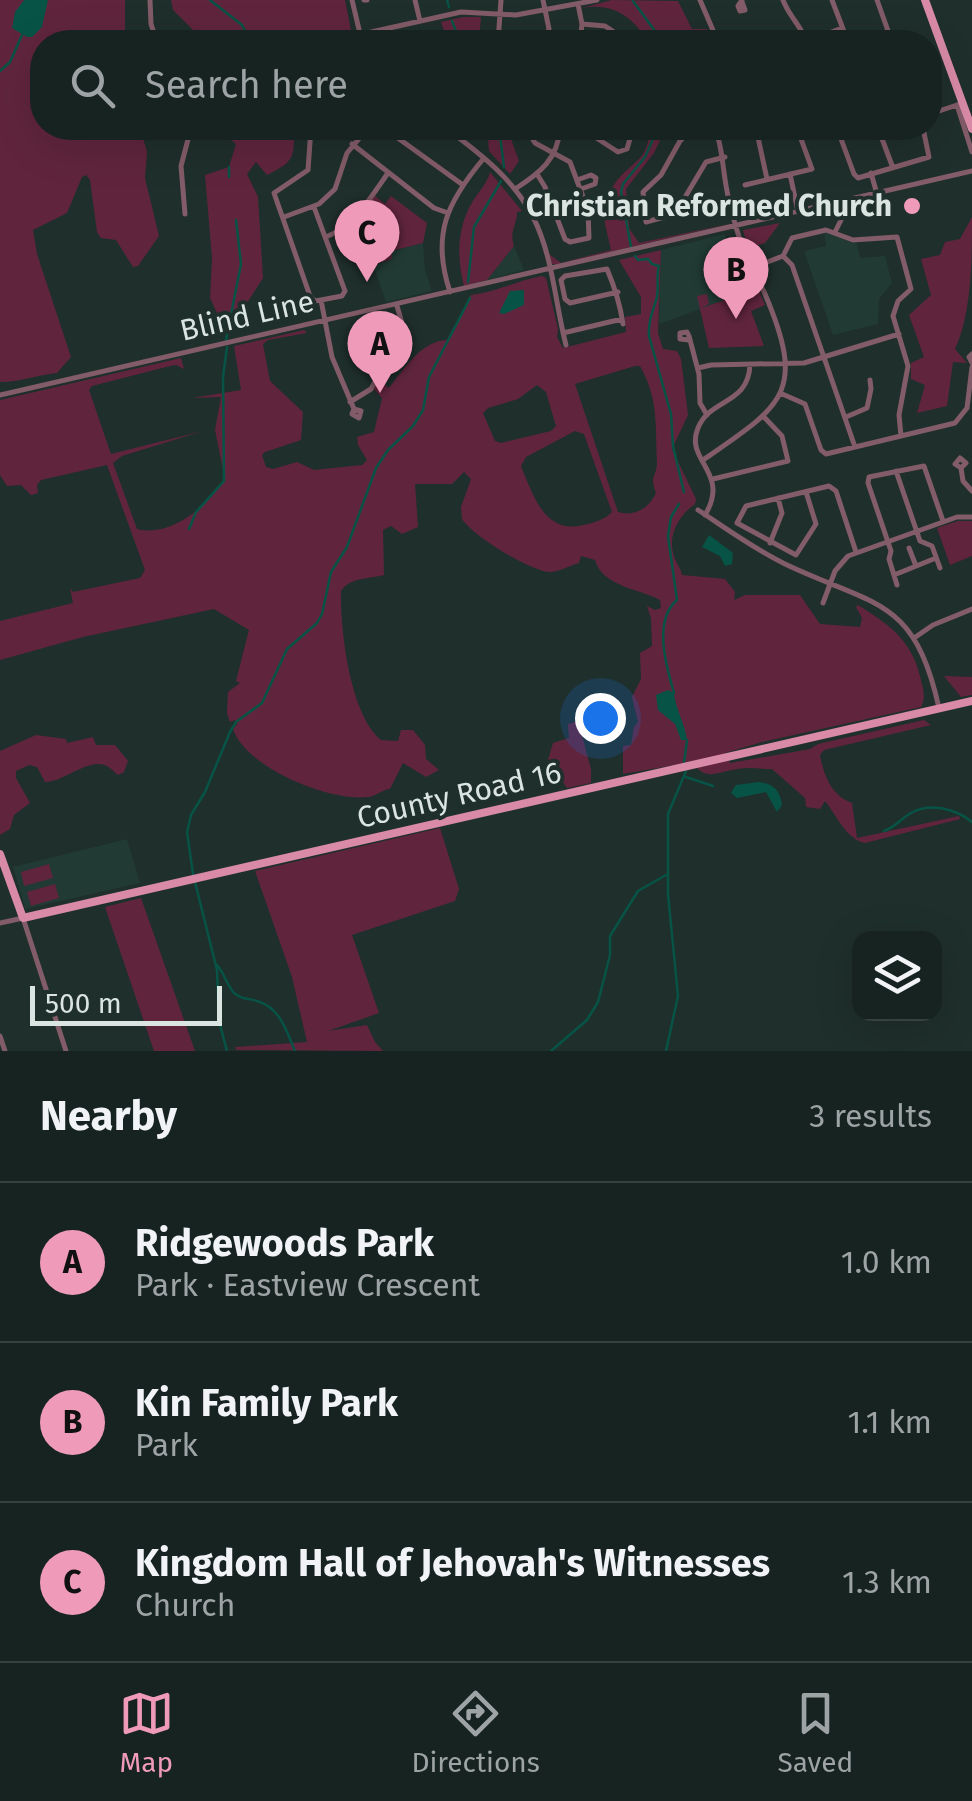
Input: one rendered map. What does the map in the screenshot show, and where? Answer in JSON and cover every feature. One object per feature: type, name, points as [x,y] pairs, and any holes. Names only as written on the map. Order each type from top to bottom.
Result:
[{"type":"main road","points":[[925,0],[935,30]]},
{"type":"main road","points":[[942,51],[972,129]]},
{"type":"main road","name":"County Road 16","points":[[23,918],[972,701]]},
{"type":"main road","points":[[0,854],[23,918]]},
{"type":"street","points":[[150,0],[153,30]]},
{"type":"street","points":[[352,0],[357,30]]},
{"type":"street","points":[[415,0],[420,21]]},
{"type":"street","points":[[499,30],[501,0]]},
{"type":"street","points":[[543,0],[549,30]]},
{"type":"street","points":[[380,30],[461,12],[500,15],[597,0]]},
{"type":"street","points":[[700,0],[713,30]]},
{"type":"street","points":[[784,0],[802,30]]},
{"type":"street","points":[[837,30],[842,28],[833,2],[844,0]]},
{"type":"street","points":[[877,0],[888,30]]},
{"type":"street","points":[[578,4],[581,30]]},
{"type":"street","points":[[582,24],[610,30]]},
{"type":"street","points":[[942,110],[960,104],[972,152]]},
{"type":"street","points":[[185,214],[181,166],[188,140]]},
{"type":"street","points":[[311,140],[308,170],[275,191],[310,297],[321,300],[342,296],[345,291],[314,206]]},
{"type":"street","points":[[284,217],[314,206],[335,189],[356,140]]},
{"type":"street","points":[[400,140],[462,185]]},
{"type":"street","points":[[461,140],[515,189],[534,218],[566,345]]},
{"type":"street","points":[[531,140],[570,162],[588,210],[590,236],[567,242],[537,174]]},
{"type":"street","points":[[515,189],[537,174],[555,152],[558,140]]},
{"type":"street","points":[[597,140],[620,152],[626,150],[629,140]]},
{"type":"street","points":[[681,140],[661,175],[643,192],[646,222],[672,216],[687,204],[706,162],[724,157]]},
{"type":"street","points":[[703,460],[764,417],[780,394],[786,364],[769,304],[736,226],[719,140]]},
{"type":"street","points":[[759,140],[767,179]]},
{"type":"street","points":[[745,185],[812,169],[801,140]]},
{"type":"street","points":[[842,140],[856,177],[930,157],[925,140]]},
{"type":"street","points":[[882,140],[892,168]]},
{"type":"street","points":[[352,144],[434,208],[448,214]]},
{"type":"street","points":[[450,293],[440,252],[448,214],[462,185],[484,158]]},
{"type":"street","name":"Blind Line","points":[[0,396],[972,172]]},
{"type":"street","points":[[326,236],[354,217],[388,173]]},
{"type":"street","points":[[790,174],[798,212]]},
{"type":"street","points":[[871,174],[877,194]]},
{"type":"street","points":[[577,180],[591,175],[596,178],[596,184],[581,189]]},
{"type":"street","points":[[835,233],[844,214],[842,202]]},
{"type":"street","points":[[752,268],[783,256],[796,236],[821,230],[853,240],[894,236],[899,239],[911,289],[894,309],[909,372],[900,415],[901,436]]},
{"type":"street","points":[[783,256],[792,265],[854,446]]},
{"type":"street","points":[[563,332],[623,321],[618,292],[604,267],[562,278],[564,299],[570,303],[618,292]]},
{"type":"street","points":[[321,300],[332,358],[352,406],[370,389],[394,347],[406,336],[396,306]]},
{"type":"street","points":[[698,368],[804,363],[899,334]]},
{"type":"street","points":[[362,338],[366,352],[384,366]]},
{"type":"street","points":[[689,340],[698,368],[700,402],[707,415]]},
{"type":"street","points":[[780,394],[805,404],[822,452],[854,446],[948,425],[963,416],[968,408],[972,354]]},
{"type":"street","points":[[750,364],[748,382],[738,394],[707,415],[695,436],[715,494],[702,512],[752,546],[879,604],[904,624],[930,668],[939,708]]},
{"type":"street","points":[[846,417],[867,408],[870,380]]},
{"type":"street","points":[[713,479],[788,460],[782,436],[764,417]]},
{"type":"street","points":[[897,585],[888,540],[868,480],[924,466],[943,522]]},
{"type":"street","points":[[961,468],[963,481],[972,491]]},
{"type":"street","points":[[896,471],[920,542],[931,544],[940,568]]},
{"type":"street","points":[[806,492],[816,524],[798,554],[770,544],[737,522],[744,506],[806,492],[834,487],[856,552]]},
{"type":"street","points":[[770,544],[782,513],[778,498]]},
{"type":"street","points":[[824,604],[840,563],[856,552],[916,530],[972,517]]},
{"type":"street","points":[[909,548],[916,566]]},
{"type":"street","points":[[894,575],[936,558]]},
{"type":"street","points":[[914,638],[946,618],[972,609]]},
{"type":"street","points":[[0,924],[23,918],[66,1051]]},
{"type":"street","points":[[0,1036],[4,1051]]},
{"type":"shaded area","points":[[0,0],[125,0],[125,30],[30,30],[30,140],[144,140],[147,152],[145,178],[159,236],[138,266],[133,267],[116,240],[101,238],[97,232],[90,180],[86,175],[82,177],[67,213],[33,230],[37,254],[71,357],[57,373],[0,382]]},
{"type":"shaded area","points":[[24,0],[48,0],[42,27],[30,30],[30,37],[12,28],[15,12]]},
{"type":"shaded area","points":[[171,0],[345,0],[351,30],[193,30],[173,10]]},
{"type":"shaded area","points":[[612,0],[678,1],[692,29],[707,30],[640,30],[621,13],[604,7],[582,8]]},
{"type":"shaded area","points":[[481,17],[480,30],[444,30],[441,22]]},
{"type":"shaded area","points":[[231,140],[294,140],[291,158],[283,166],[267,175],[256,162],[247,174],[258,197],[263,278],[237,326],[224,328],[210,298],[212,258],[205,175],[229,167],[236,144]]},
{"type":"shaded area","points":[[488,140],[511,140],[519,161],[510,174],[489,151]]},
{"type":"shaded area","points":[[648,140],[660,140],[626,189],[629,228],[639,243],[733,223],[559,264],[552,264],[549,254],[561,263],[611,250],[604,196]]},
{"type":"shaded area","points":[[490,172],[522,211],[517,212],[514,246],[487,280],[464,286],[459,255],[463,225]]},
{"type":"shaded area","points":[[374,195],[385,204],[391,196],[427,223],[423,243],[391,251],[392,259],[373,265],[362,234],[377,216],[365,207]]},
{"type":"shaded area","points":[[972,217],[968,302],[955,349],[967,363],[953,362],[947,406],[917,413],[925,385],[911,379],[911,363],[924,357],[909,315],[931,295],[921,259],[940,255],[945,242],[960,239]]},
{"type":"shaded area","points":[[780,223],[765,243],[748,249],[743,230]]},
{"type":"shaded area","points":[[824,232],[857,244],[860,258],[885,256],[892,283],[879,299],[878,324],[833,335],[804,251],[826,246]]},
{"type":"shaded area","points":[[725,234],[729,259],[745,293],[659,324],[661,250]]},
{"type":"shaded area","points":[[423,243],[425,270],[432,291],[386,302],[373,265],[392,259],[390,252]]},
{"type":"shaded area","points":[[514,246],[524,270],[487,280]]},
{"type":"shaded area","points":[[661,250],[658,333],[663,349],[677,351],[681,359],[688,415],[672,449],[696,499],[673,535],[673,551],[682,575],[725,579],[735,592],[734,600],[745,595],[800,595],[820,624],[860,627],[858,605],[904,642],[916,663],[923,688],[921,707],[725,753],[730,763],[810,749],[924,720],[931,725],[824,750],[820,755],[824,770],[834,790],[852,803],[857,838],[959,816],[960,819],[865,843],[847,832],[825,801],[820,809],[806,807],[805,798],[772,769],[741,768],[707,774],[692,762],[623,774],[623,746],[631,745],[638,722],[632,697],[641,679],[640,653],[652,646],[647,606],[661,608],[660,600],[613,581],[595,560],[581,556],[579,563],[549,572],[490,543],[462,519],[461,507],[471,479],[464,472],[452,484],[415,484],[418,527],[402,534],[391,526],[383,530],[384,575],[355,581],[341,591],[345,648],[362,712],[381,740],[398,741],[401,730],[413,730],[425,745],[426,759],[439,770],[426,777],[403,763],[390,789],[352,797],[291,780],[254,757],[241,743],[233,729],[237,724],[235,720],[230,722],[227,713],[228,692],[240,683],[236,681],[249,630],[214,609],[83,637],[0,660],[0,621],[73,603],[70,588],[73,592],[140,578],[145,570],[107,465],[41,480],[38,493],[31,495],[21,485],[7,486],[0,475],[0,400],[181,358],[184,369],[176,365],[166,367],[89,390],[111,454],[203,431],[122,456],[113,463],[137,529],[163,529],[187,518],[225,479],[215,430],[221,397],[192,398],[241,390],[234,346],[304,330],[307,333],[263,344],[270,381],[303,412],[301,440],[265,452],[262,455],[266,467],[273,469],[297,462],[314,470],[362,465],[367,460],[357,437],[374,432],[382,398],[373,388],[379,380],[389,388],[421,351],[447,340],[471,295],[546,278],[557,337],[563,348],[626,332],[625,317],[641,314],[641,297],[619,260]],"holes":[[[640,366],[653,402],[657,462],[653,479],[656,493],[641,510],[618,512],[575,384]],[[537,385],[546,392],[556,426],[551,431],[501,443],[495,441],[483,413],[518,399]],[[575,431],[584,434],[612,512],[583,525],[559,524],[536,500],[521,466],[526,457]]]},
{"type":"shaded area","points":[[758,288],[765,305],[751,311],[764,346],[709,348],[697,296],[707,294],[709,304],[702,308]]},
{"type":"shaded area","points":[[524,290],[524,305],[499,313],[510,291]]},
{"type":"shaded area","points":[[972,521],[972,556],[950,565],[937,528]]},
{"type":"shaded area","points":[[709,535],[733,553],[732,564],[725,566],[720,556],[702,547]]},
{"type":"shaded area","points":[[944,676],[972,677],[972,695],[961,697]]},
{"type":"shaded area","points":[[668,690],[674,693],[687,740],[681,740],[675,724],[658,710],[656,695]]},
{"type":"shaded area","points":[[578,721],[591,783],[567,788],[548,760],[553,743],[569,738],[568,724]]},
{"type":"shaded area","points":[[36,735],[66,739],[67,743],[93,737],[96,745],[115,745],[128,761],[124,772],[118,775],[98,764],[45,782],[37,767],[29,765],[16,771],[30,803],[14,815],[10,829],[0,835],[0,751]]},
{"type":"shaded area","points":[[759,782],[778,792],[782,805],[777,812],[766,792],[737,798],[731,793],[736,785]]},
{"type":"shaded area","points":[[440,828],[459,889],[455,901],[352,935],[379,1013],[328,1031],[367,1025],[383,1051],[236,1050],[235,1047],[307,1042],[292,977],[255,871]]},
{"type":"shaded area","points":[[127,839],[140,883],[25,909],[13,867]]},
{"type":"shaded area","points":[[49,864],[53,878],[24,886],[21,872]]},
{"type":"shaded area","points":[[55,884],[59,898],[31,906],[27,892]]},
{"type":"shaded area","points":[[141,898],[195,1051],[154,1051],[105,907]]},
{"type":"waterway","points":[[210,0],[245,30]]},
{"type":"waterway","points":[[447,0],[449,7]]},
{"type":"waterway","points":[[633,1],[654,30]]},
{"type":"waterway","points":[[452,21],[455,30]]},
{"type":"waterway","points":[[0,71],[10,62],[22,35]]},
{"type":"waterway","points":[[501,140],[504,167]]},
{"type":"waterway","points":[[631,247],[621,192],[653,140]]},
{"type":"waterway","points":[[229,167],[229,177]]},
{"type":"waterway","points":[[468,282],[474,227],[501,181]]},
{"type":"waterway","points":[[226,340],[241,264],[236,220]]},
{"type":"waterway","points":[[635,256],[659,266],[649,336],[671,414],[673,446],[684,492]]},
{"type":"waterway","points":[[193,874],[187,832],[191,815],[230,732],[236,722],[262,703],[287,649],[322,614],[331,572],[347,547],[376,468],[423,410],[429,377],[470,298]]},
{"type":"waterway","points":[[189,529],[196,512],[224,481],[223,377],[227,347]]},
{"type":"waterway","points":[[674,693],[663,631],[665,619],[677,600],[668,536],[671,517],[679,504]]},
{"type":"waterway","points":[[684,763],[687,740]]},
{"type":"waterway","points":[[666,1051],[678,996],[668,894],[668,814],[686,771]]},
{"type":"waterway","points":[[686,777],[713,786]]},
{"type":"waterway","points":[[884,831],[926,808],[951,811],[972,822]]},
{"type":"waterway","points":[[551,1051],[587,1020],[598,1002],[610,955],[610,936],[638,891],[666,875]]},
{"type":"waterway","points":[[195,882],[217,970],[219,1021],[227,1051]]},
{"type":"waterway","points":[[217,965],[234,993],[272,1009],[295,1051]]},
{"type":"place","name":"Christian Reformed Church","points":[[912,206]]},
{"type":"place","name":"Kingdom Hall of Jehovah's Witnesses","points":[[367,282]]},
{"type":"place","name":"Kin Family Park","points":[[736,319]]},
{"type":"place","name":"Ridgewoods Park","points":[[380,393]]}]
